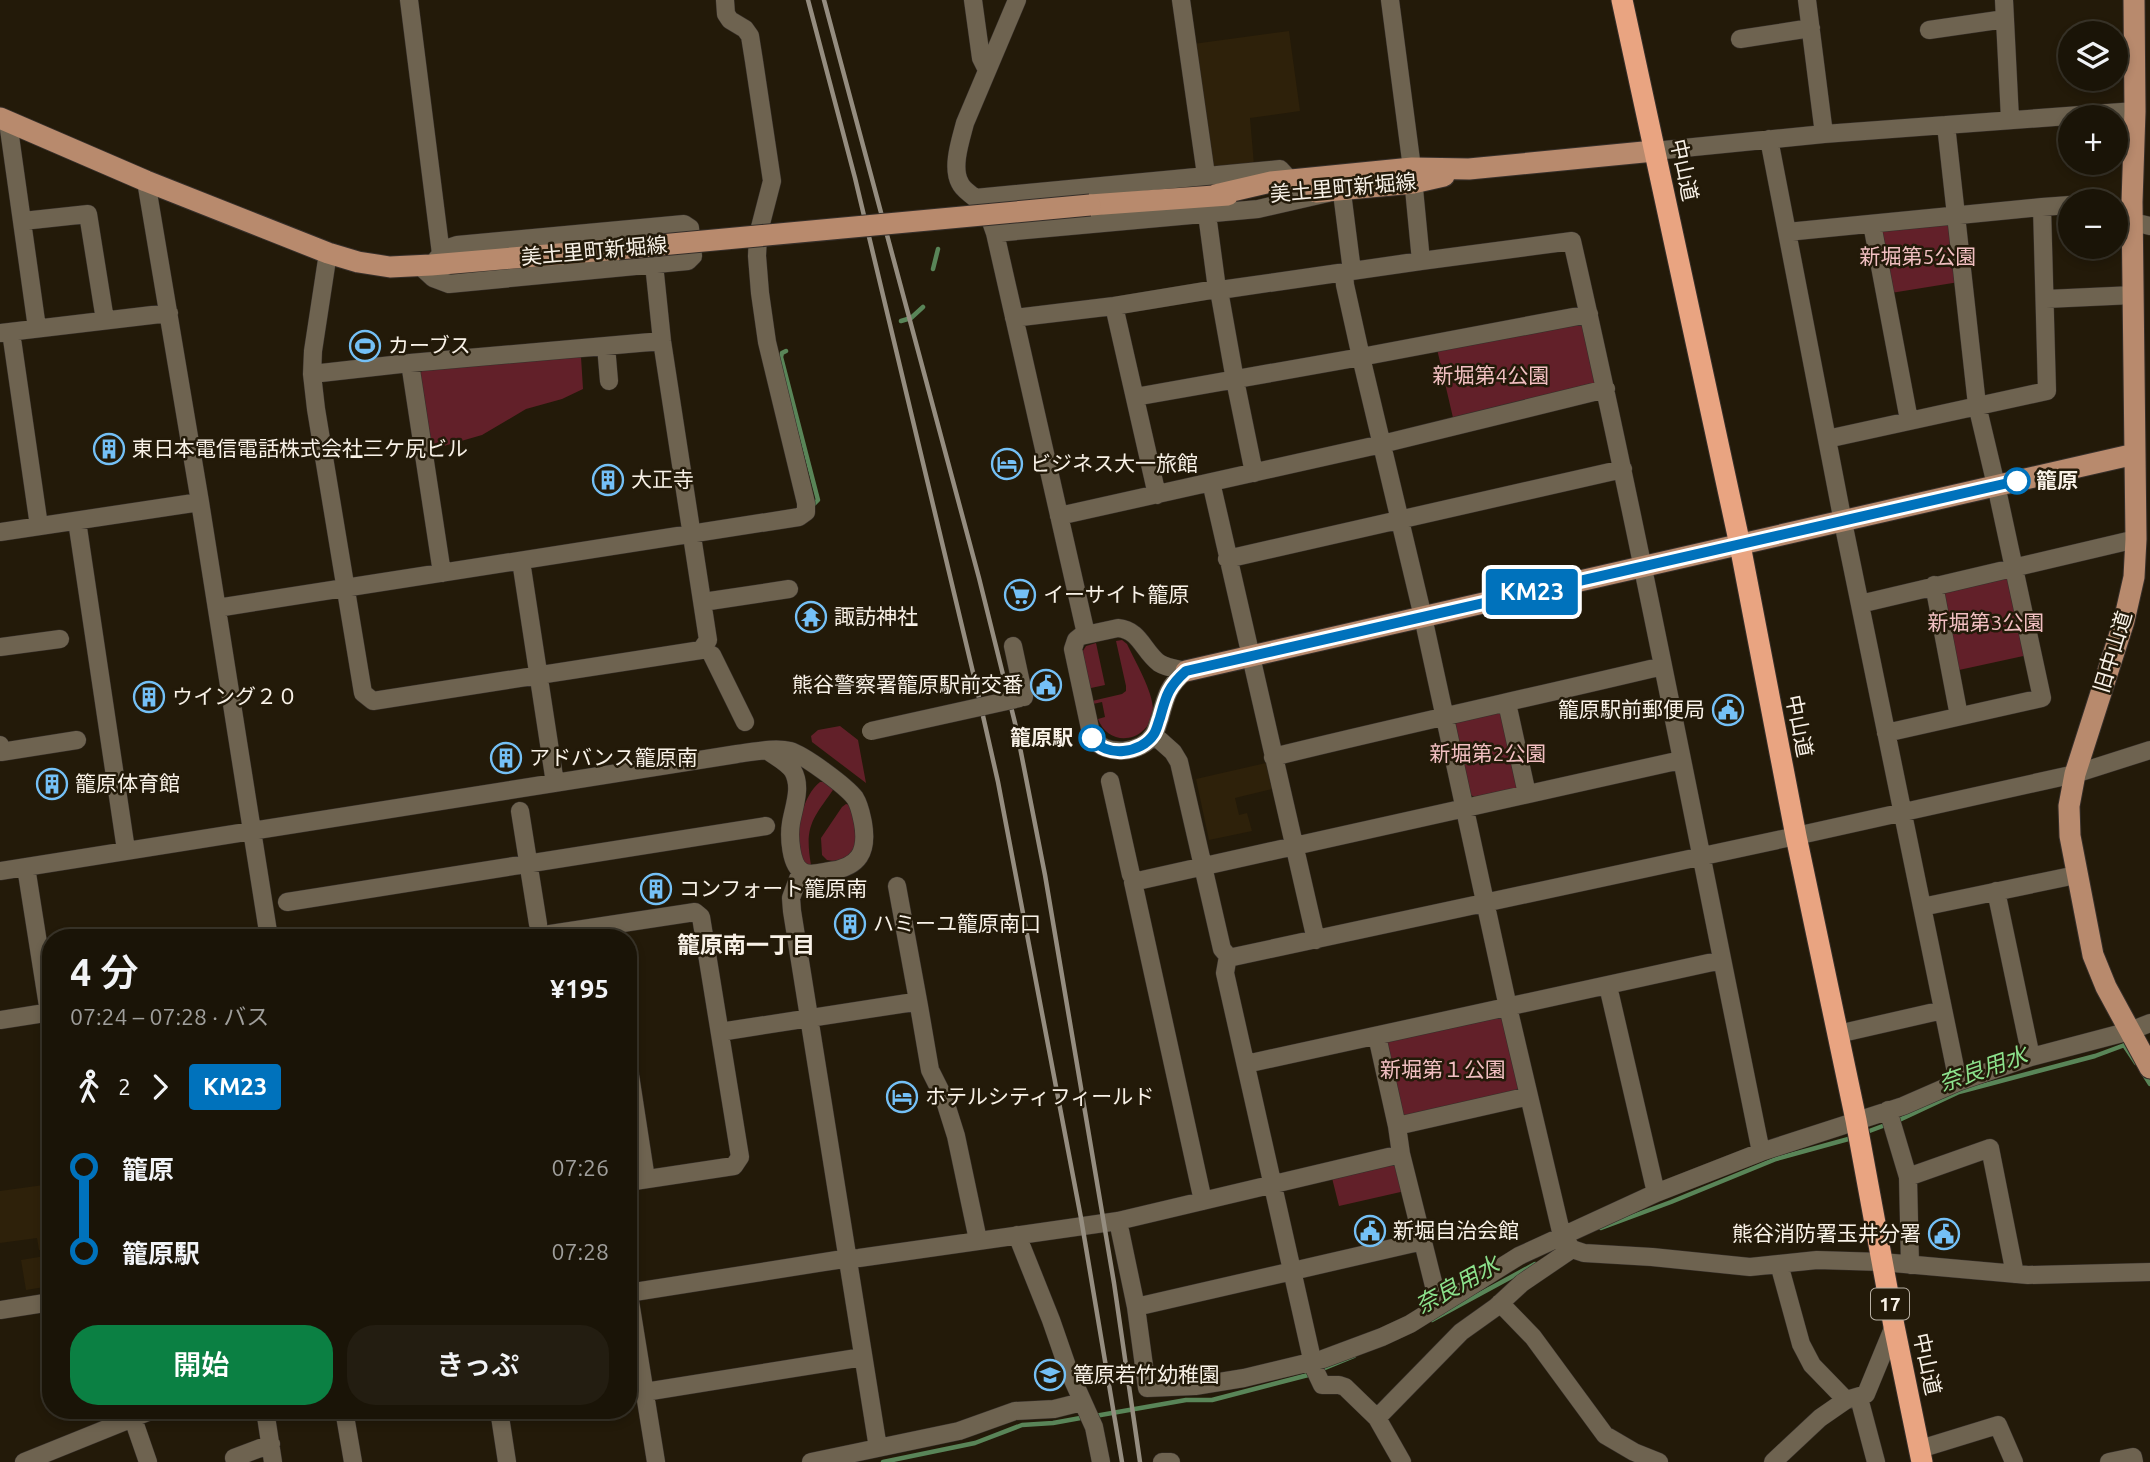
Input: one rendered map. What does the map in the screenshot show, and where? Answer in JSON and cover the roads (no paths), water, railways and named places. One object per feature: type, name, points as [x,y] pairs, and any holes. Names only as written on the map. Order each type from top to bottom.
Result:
[{"type":"highway","name":"中山道","points":[[1622,0],[1740,545],[1921,1456]]},
{"type":"main road","name":"旧中山道","points":[[2134,0],[2142,29],[2143,112],[2133,213],[2143,510],[2136,539],[2134,577],[2124,621],[2074,774],[2069,806],[2076,875],[2093,955],[2106,987],[2138,1047]]},
{"type":"main road","name":"美土里町新堀線","points":[[4,120],[328,254],[390,267],[1209,195],[1271,182],[1291,187],[1654,151]]},
{"type":"main road","points":[[1186,671],[1843,522],[2142,450]]},
{"type":"street","points":[[409,0],[432,277],[449,284],[688,261],[693,256],[690,228],[684,224],[457,245],[448,248],[431,262]]},
{"type":"street","points":[[217,608],[800,517],[806,512],[767,342],[757,256],[758,235],[772,181],[760,97],[750,36],[745,29],[730,20],[726,14],[725,0]]},
{"type":"street","points":[[973,0],[981,58],[987,70]]},
{"type":"street","points":[[1017,0],[965,122],[956,175],[963,189],[975,198],[987,214],[995,233],[1086,634]]},
{"type":"street","points":[[1181,0],[1209,195],[1217,289],[1254,473]]},
{"type":"street","points":[[1390,0],[1421,261]]},
{"type":"street","points":[[1807,0],[1824,134]]},
{"type":"street","points":[[2004,0],[2010,120]]},
{"type":"street","points":[[1929,30],[2005,19]]},
{"type":"street","points":[[1740,39],[1811,28]]},
{"type":"street","points":[[1654,151],[1824,134],[2143,112]]},
{"type":"street","points":[[4,120],[23,221],[37,328]]},
{"type":"street","points":[[1886,733],[2042,698],[1977,405],[1946,125]]},
{"type":"street","points":[[1769,139],[1843,522],[1958,1082]]},
{"type":"street","points":[[146,181],[267,929]]},
{"type":"street","points":[[975,198],[1209,195],[1258,209],[1341,182],[1348,272],[1345,285],[1423,617],[1508,1007],[1567,1243],[1584,1254],[1750,1266],[1817,1260],[1882,1262],[2015,1274],[2150,1272]]},
{"type":"street","points":[[995,233],[1209,195]]},
{"type":"street","points":[[1787,232],[2058,206]]},
{"type":"street","points":[[1827,439],[2047,391],[2042,207]]},
{"type":"street","points":[[23,221],[88,214],[105,320]]},
{"type":"street","points":[[1872,224],[1909,420]]},
{"type":"street","points":[[691,241],[758,235]]},
{"type":"street","points":[[1014,318],[1572,241],[1623,469],[1761,1152]]},
{"type":"street","points":[[328,254],[312,374],[363,693],[373,701],[701,650],[708,640],[662,341],[654,264]]},
{"type":"street","points":[[2046,299],[2134,295]]},
{"type":"street","points":[[1114,306],[1157,495]]},
{"type":"street","points":[[39,526],[5,332],[169,313]]},
{"type":"street","points":[[1135,397],[1589,314]]},
{"type":"street","points":[[312,374],[662,341]]},
{"type":"street","points":[[606,346],[609,381]]},
{"type":"street","points":[[410,363],[442,573]]},
{"type":"street","points":[[1059,516],[1382,444],[1605,389]]},
{"type":"street","points":[[1227,559],[1623,469]]},
{"type":"street","points":[[1211,482],[1316,940]]},
{"type":"street","points":[[0,532],[200,502]]},
{"type":"street","points":[[77,521],[126,850]]},
{"type":"street","points":[[1860,604],[2136,539]]},
{"type":"street","points":[[521,561],[555,783]]},
{"type":"street","points":[[1934,585],[1959,716]]},
{"type":"street","points":[[703,603],[789,589]]},
{"type":"street","points":[[1118,628],[1130,631],[1160,663],[1186,671],[1168,690],[1154,734],[1142,744],[1122,751],[1102,747],[1092,738],[1073,656],[1076,639],[1086,634],[1118,628]]},
{"type":"street","points":[[0,647],[60,639]]},
{"type":"street","points":[[1013,646],[1022,698]]},
{"type":"street","points":[[712,655],[746,722]]},
{"type":"street","points":[[1273,757],[1663,666]]},
{"type":"street","points":[[871,731],[1043,693]]},
{"type":"street","points":[[1507,704],[1527,794]]},
{"type":"street","points":[[1154,734],[1179,761],[1222,949],[1228,956],[1239,956],[1485,904],[2074,774],[2150,750]]},
{"type":"street","points":[[0,745],[1,752],[77,740]]},
{"type":"street","points":[[0,871],[737,754],[768,751],[787,750],[797,754],[849,791],[860,808],[865,842],[857,860],[844,869],[812,873],[801,871],[794,860],[790,832],[797,799],[797,781],[789,765],[768,751]]},
{"type":"street","points":[[1203,1201],[1133,882],[1681,760]]},
{"type":"street","points":[[1110,781],[1131,876]]},
{"type":"street","points":[[520,811],[538,924]]},
{"type":"street","points":[[286,902],[528,864],[694,843],[766,826]]},
{"type":"street","points":[[26,867],[42,967]]},
{"type":"street","points":[[801,871],[791,898],[792,911],[878,1448]]},
{"type":"street","points":[[1922,907],[2076,875]]},
{"type":"street","points":[[897,886],[930,1070],[944,1098],[956,1136],[978,1240]]},
{"type":"street","points":[[1996,891],[2031,1057]]},
{"type":"street","points":[[621,929],[695,912],[701,917],[740,1157],[734,1166],[637,1181]]},
{"type":"street","points":[[1228,956],[1224,973],[1315,1370],[1322,1385],[1345,1387],[1377,1418],[1402,1462]]},
{"type":"street","points":[[1246,1064],[1722,960]]},
{"type":"street","points":[[1608,986],[1656,1193]]},
{"type":"street","points":[[720,1032],[914,1002],[919,1006]]},
{"type":"street","points":[[1838,1034],[1943,1010]]},
{"type":"street","points":[[0,1020],[42,1017]]},
{"type":"street","points":[[1377,1418],[1461,1332],[1500,1304],[1567,1243],[1656,1193],[1761,1152],[1891,1121],[1958,1082],[2031,1057],[2138,1047],[2150,1023]]},
{"type":"street","points":[[1377,1036],[1401,1154],[1439,1306]]},
{"type":"street","points":[[1397,1126],[1529,1096]]},
{"type":"street","points":[[637,1121],[646,1180]]},
{"type":"street","points":[[1891,1121],[1908,1177],[1910,1265]]},
{"type":"street","points":[[1908,1177],[1990,1148],[2015,1274]]},
{"type":"street","points":[[637,1291],[1118,1221],[1401,1154]]},
{"type":"street","points":[[1118,1221],[1136,1307],[1147,1388],[1195,1386],[1315,1370],[1410,1324],[1519,1256],[1567,1243]]},
{"type":"street","points":[[1017,1235],[1094,1427],[1101,1462]]},
{"type":"street","points":[[1136,1307],[1423,1241]]},
{"type":"street","points":[[1779,1264],[1801,1344],[1812,1365],[1852,1399],[1876,1462]]},
{"type":"street","points":[[0,1310],[42,1303]]},
{"type":"street","points":[[1500,1304],[1533,1337],[1605,1435],[1634,1452],[1660,1462]]},
{"type":"street","points":[[1773,1462],[1820,1418],[1866,1394],[1894,1326]]},
{"type":"street","points":[[637,1345],[656,1462]]},
{"type":"street","points":[[645,1392],[863,1357]]},
{"type":"street","points":[[811,1462],[959,1431],[1015,1411],[1083,1405]]},
{"type":"street","points":[[33,1460],[120,1419]]},
{"type":"street","points":[[133,1419],[148,1462]]},
{"type":"street","points":[[234,1458],[272,1453],[266,1419]]},
{"type":"street","points":[[346,1419],[353,1462]]},
{"type":"street","points":[[500,1419],[507,1462]]},
{"type":"street","points":[[1921,1456],[1998,1425],[2014,1462]]},
{"type":"street","points":[[2109,1462],[2133,1457],[2134,1462]]},
{"type":"street","points":[[1162,1462],[1171,1462]]},
{"type":"waterway","points":[[933,269],[938,249]]},
{"type":"waterway","points":[[901,321],[911,318],[923,307]]},
{"type":"waterway","points":[[786,351],[781,357],[818,500],[814,504]]},
{"type":"waterway","name":"奈良用水","points":[[1897,1121],[1959,1092],[2095,1056],[2130,1043]]},
{"type":"waterway","points":[[2124,1045],[2136,1063]]},
{"type":"waterway","points":[[2143,1073],[2150,1084]]},
{"type":"waterway","name":"奈良用水","points":[[1864,1133],[1888,1124]]},
{"type":"waterway","name":"奈良用水","points":[[1601,1228],[1776,1159],[1852,1138]]},
{"type":"waterway","name":"奈良用水","points":[[1432,1320],[1535,1264]]},
{"type":"waterway","name":"奈良用水","points":[[1320,1370],[1354,1356]]},
{"type":"waterway","name":"奈良用水","points":[[1095,1416],[1186,1400],[1212,1400],[1312,1374]]},
{"type":"waterway","name":"奈良用水","points":[[883,1462],[975,1443],[1022,1425],[1086,1417]]},
{"type":"railway","points":[[808,0],[855,178],[998,782],[1081,1218],[1122,1462]]},
{"type":"railway","points":[[824,0],[979,578],[1016,727],[1045,875],[1114,1283],[1140,1462]]},
{"type":"place","name":"カーブス","points":[[365,346]]},
{"type":"place","name":"東日本電信電話株式会社三ケ尻ビル","points":[[109,449]]},
{"type":"place","name":"ビジネス大一旅館","points":[[1007,464]]},
{"type":"place","name":"大正寺","points":[[608,480]]},
{"type":"place","name":"籠原","points":[[2017,481]]},
{"type":"place","name":"イーサイト籠原","points":[[1020,595]]},
{"type":"place","name":"諏訪神社","points":[[811,617]]},
{"type":"place","name":"熊谷警察署籠原駅前交番","points":[[1046,685]]},
{"type":"place","name":"ウイング２０","points":[[149,697]]},
{"type":"place","name":"籠原駅前郵便局","points":[[1728,710]]},
{"type":"place","name":"籠原駅","points":[[1092,738]]},
{"type":"place","name":"アドバンス籠原南","points":[[506,758]]},
{"type":"place","name":"籠原体育館","points":[[52,784]]},
{"type":"place","name":"コンフォート籠原南","points":[[656,889]]},
{"type":"place","name":"ハミーユ籠原南口","points":[[850,924]]},
{"type":"place","name":"ホテルシティフィールド","points":[[902,1097]]},
{"type":"place","name":"新堀自治会館","points":[[1370,1231]]},
{"type":"place","name":"熊谷消防署玉井分署","points":[[1944,1234]]},
{"type":"place","name":"篭原若竹幼稚園","points":[[1050,1375]]},
{"type":"district","name":"籠原南一丁目","points":[[746,945]]},
{"type":"park label","name":"新堀第5公園","points":[[1918,257]]},
{"type":"park label","name":"新堀第4公園","points":[[1491,376]]},
{"type":"park label","name":"新堀第3公園","points":[[1986,623]]},
{"type":"park label","name":"新堀第2公園","points":[[1488,754]]},
{"type":"park label","name":"新堀第１公園","points":[[1443,1070]]}]
